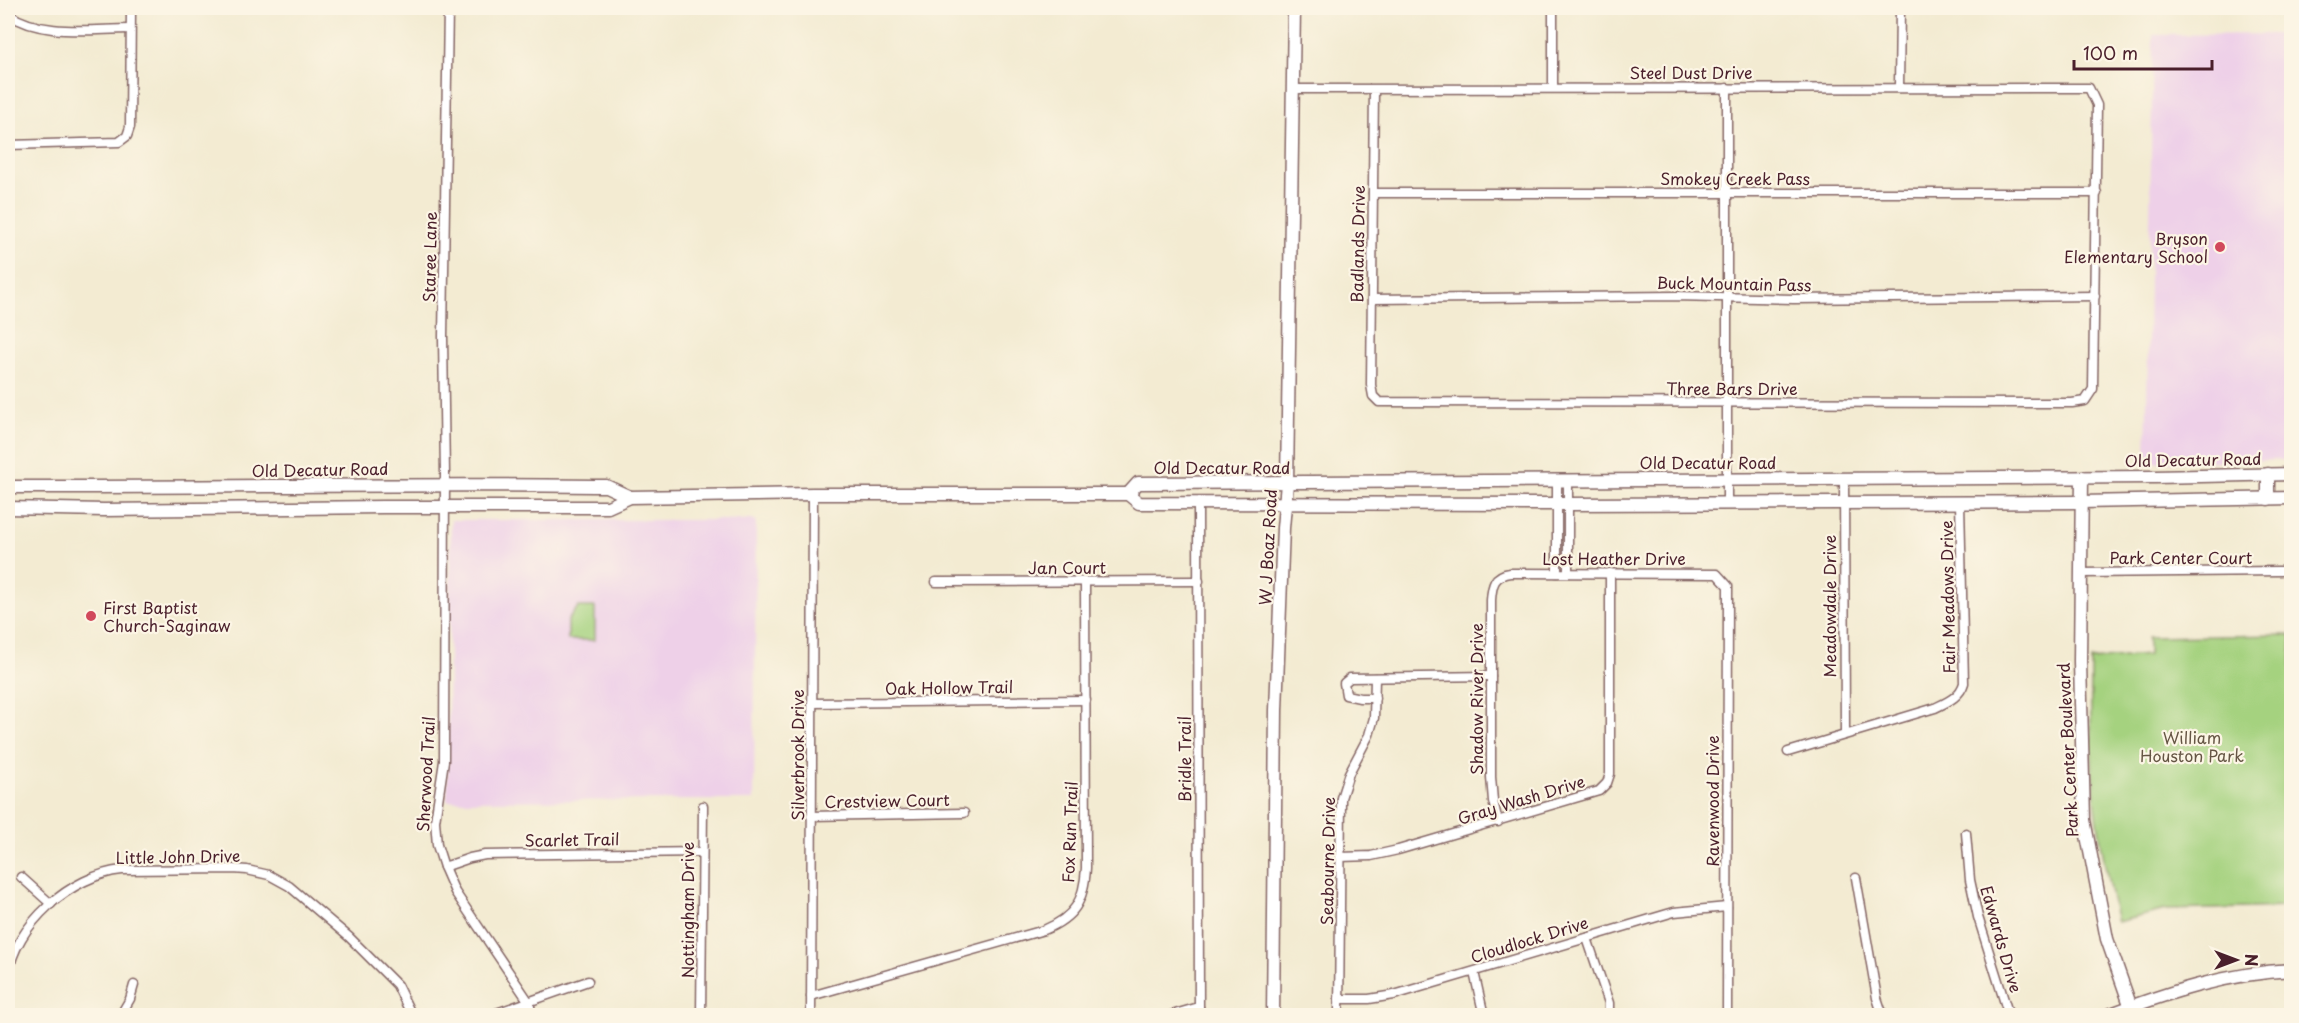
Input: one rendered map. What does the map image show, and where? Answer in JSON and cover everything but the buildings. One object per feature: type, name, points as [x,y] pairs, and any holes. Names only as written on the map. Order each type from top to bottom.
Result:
[{"type":"main road","name":"W J Boaz Road","points":[[1273,1016],[1276,710],[1283,528],[1287,505],[1294,8]]},
{"type":"main road","points":[[2268,474],[2268,499]]},
{"type":"main road","name":"Old Decatur Road","points":[[1128,494],[1138,483],[2292,474]]},
{"type":"main road","name":"Park Center Boulevard","points":[[2082,477],[2079,661],[2084,820],[2107,939],[2132,1011]]},
{"type":"main road","name":"Old Decatur Road","points":[[8,486],[300,486],[445,483],[606,486],[630,497]]},
{"type":"main road","points":[[300,486],[300,508]]},
{"type":"main road","name":"Old Decatur Road","points":[[8,508],[104,510],[608,507],[630,497],[813,494],[1128,494],[1139,503],[1287,505],[2081,502],[2292,498]]},
{"type":"main road","points":[[2106,1016],[2132,1011],[2216,980],[2269,971],[2292,970]]},
{"type":"street","points":[[8,146],[119,142],[127,136],[130,127],[131,8]]},
{"type":"street","name":"Staree Lane","points":[[445,508],[443,337],[448,8]]},
{"type":"street","points":[[1553,8],[1553,88]]},
{"type":"street","points":[[1899,87],[1900,8]]},
{"type":"street","points":[[8,14],[19,21],[42,28],[130,29]]},
{"type":"street","points":[[1727,88],[1727,503]]},
{"type":"street","name":"Steel Dust Drive","points":[[1293,89],[2090,88],[2097,105],[2097,193]]},
{"type":"street","name":"Badlands Drive","points":[[1374,89],[1371,385],[1375,399]]},
{"type":"street","name":"Smokey Creek Pass","points":[[1373,193],[2097,193]]},
{"type":"street","points":[[2095,296],[2097,193]]},
{"type":"street","name":"Buck Mountain Pass","points":[[1372,299],[1726,297],[1840,299],[2095,296]]},
{"type":"street","name":"Three Bars Drive","points":[[1375,399],[1379,402],[1392,403],[2080,403],[2088,398],[2093,389],[2095,296]]},
{"type":"street","name":"Meadowdale Drive","points":[[1844,478],[1845,734]]},
{"type":"street","points":[[1557,573],[1562,479]]},
{"type":"street","name":"Silverbrook Drive","points":[[811,1016],[813,494]]},
{"type":"street","name":"Bridle Trail","points":[[1198,502],[1199,1011]]},
{"type":"street","name":"Fair Meadows Drive","points":[[1845,734],[1935,708],[1962,691],[1964,683],[1960,502]]},
{"type":"street","points":[[1562,504],[1568,573]]},
{"type":"street","name":"Sherwood Trail","points":[[445,508],[444,761],[435,821],[437,845],[456,892],[529,1002],[532,1016]]},
{"type":"street","name":"Park Center Court","points":[[2081,573],[2281,571]]},
{"type":"street","name":"Lost Heather Drive","points":[[1497,578],[1510,573],[1716,574],[1728,586]]},
{"type":"street","name":"Gray Wash Drive","points":[[1340,857],[1362,857],[1387,853],[1599,791],[1607,783],[1610,768],[1610,573]]},
{"type":"street","name":"Shadow River Drive","points":[[1497,578],[1491,590],[1491,676],[1492,789],[1498,822]]},
{"type":"street","name":"Jan Court","points":[[936,582],[1199,581]]},
{"type":"street","name":"Fox Run Trail","points":[[811,996],[1044,930],[1056,925],[1075,909],[1085,885],[1086,868],[1085,582]]},
{"type":"street","name":"Ravenwood Drive","points":[[1727,1016],[1728,586]]},
{"type":"street","points":[[1375,698],[1346,695],[1344,683],[1350,678],[1491,676]]},
{"type":"street","name":"Seabourne Drive","points":[[1339,1016],[1341,798],[1349,773],[1369,735],[1374,718],[1375,678]]},
{"type":"street","name":"Oak Hollow Trail","points":[[812,703],[1086,700]]},
{"type":"street","points":[[1788,752],[1845,734]]},
{"type":"street","name":"Nottingham Drive","points":[[701,1016],[703,806]]},
{"type":"street","name":"Crestview Court","points":[[812,816],[964,813]]},
{"type":"street","name":"Edwards Drive","points":[[1965,833],[1970,880],[1978,917],[2009,1016]]},
{"type":"street","name":"Scarlet Trail","points":[[444,867],[485,855],[702,852]]},
{"type":"street","name":"Little John Drive","points":[[8,976],[13,953],[24,934],[51,904],[81,882],[108,872],[233,869],[261,872],[289,886],[349,937],[397,985],[412,1016]]},
{"type":"street","points":[[21,877],[51,904]]},
{"type":"street","points":[[1856,878],[1875,987],[1883,1016]]},
{"type":"street","name":"Cloudlock Drive","points":[[1339,999],[1380,998],[1674,912],[1727,907]]},
{"type":"street","points":[[1587,938],[1609,1004],[1609,1016]]},
{"type":"street","points":[[1474,972],[1484,1016]]},
{"type":"street","points":[[488,1016],[588,981]]},
{"type":"street","points":[[120,1016],[130,999],[134,985]]},
{"type":"street","points":[[1168,1016],[1199,1011]]},
{"type":"shaded area","name":"Bryson Elementary School","points":[[2291,34],[2291,460],[2146,462],[2153,35]]},
{"type":"shaded area","points":[[451,520],[756,520],[754,800],[447,801]]},
{"type":"green space","points":[[578,607],[595,607],[595,640],[568,640],[568,620]]},
{"type":"green space","name":"William Houston Park","points":[[2291,635],[2291,907],[2165,910],[2117,922],[2104,861],[2095,800],[2091,733],[2091,660],[2148,655],[2148,637]]},
{"type":"place","name":"Bryson Elementary School","points":[[2220,247]]},
{"type":"place","name":"First Baptist Church-Saginaw","points":[[91,616]]}]
